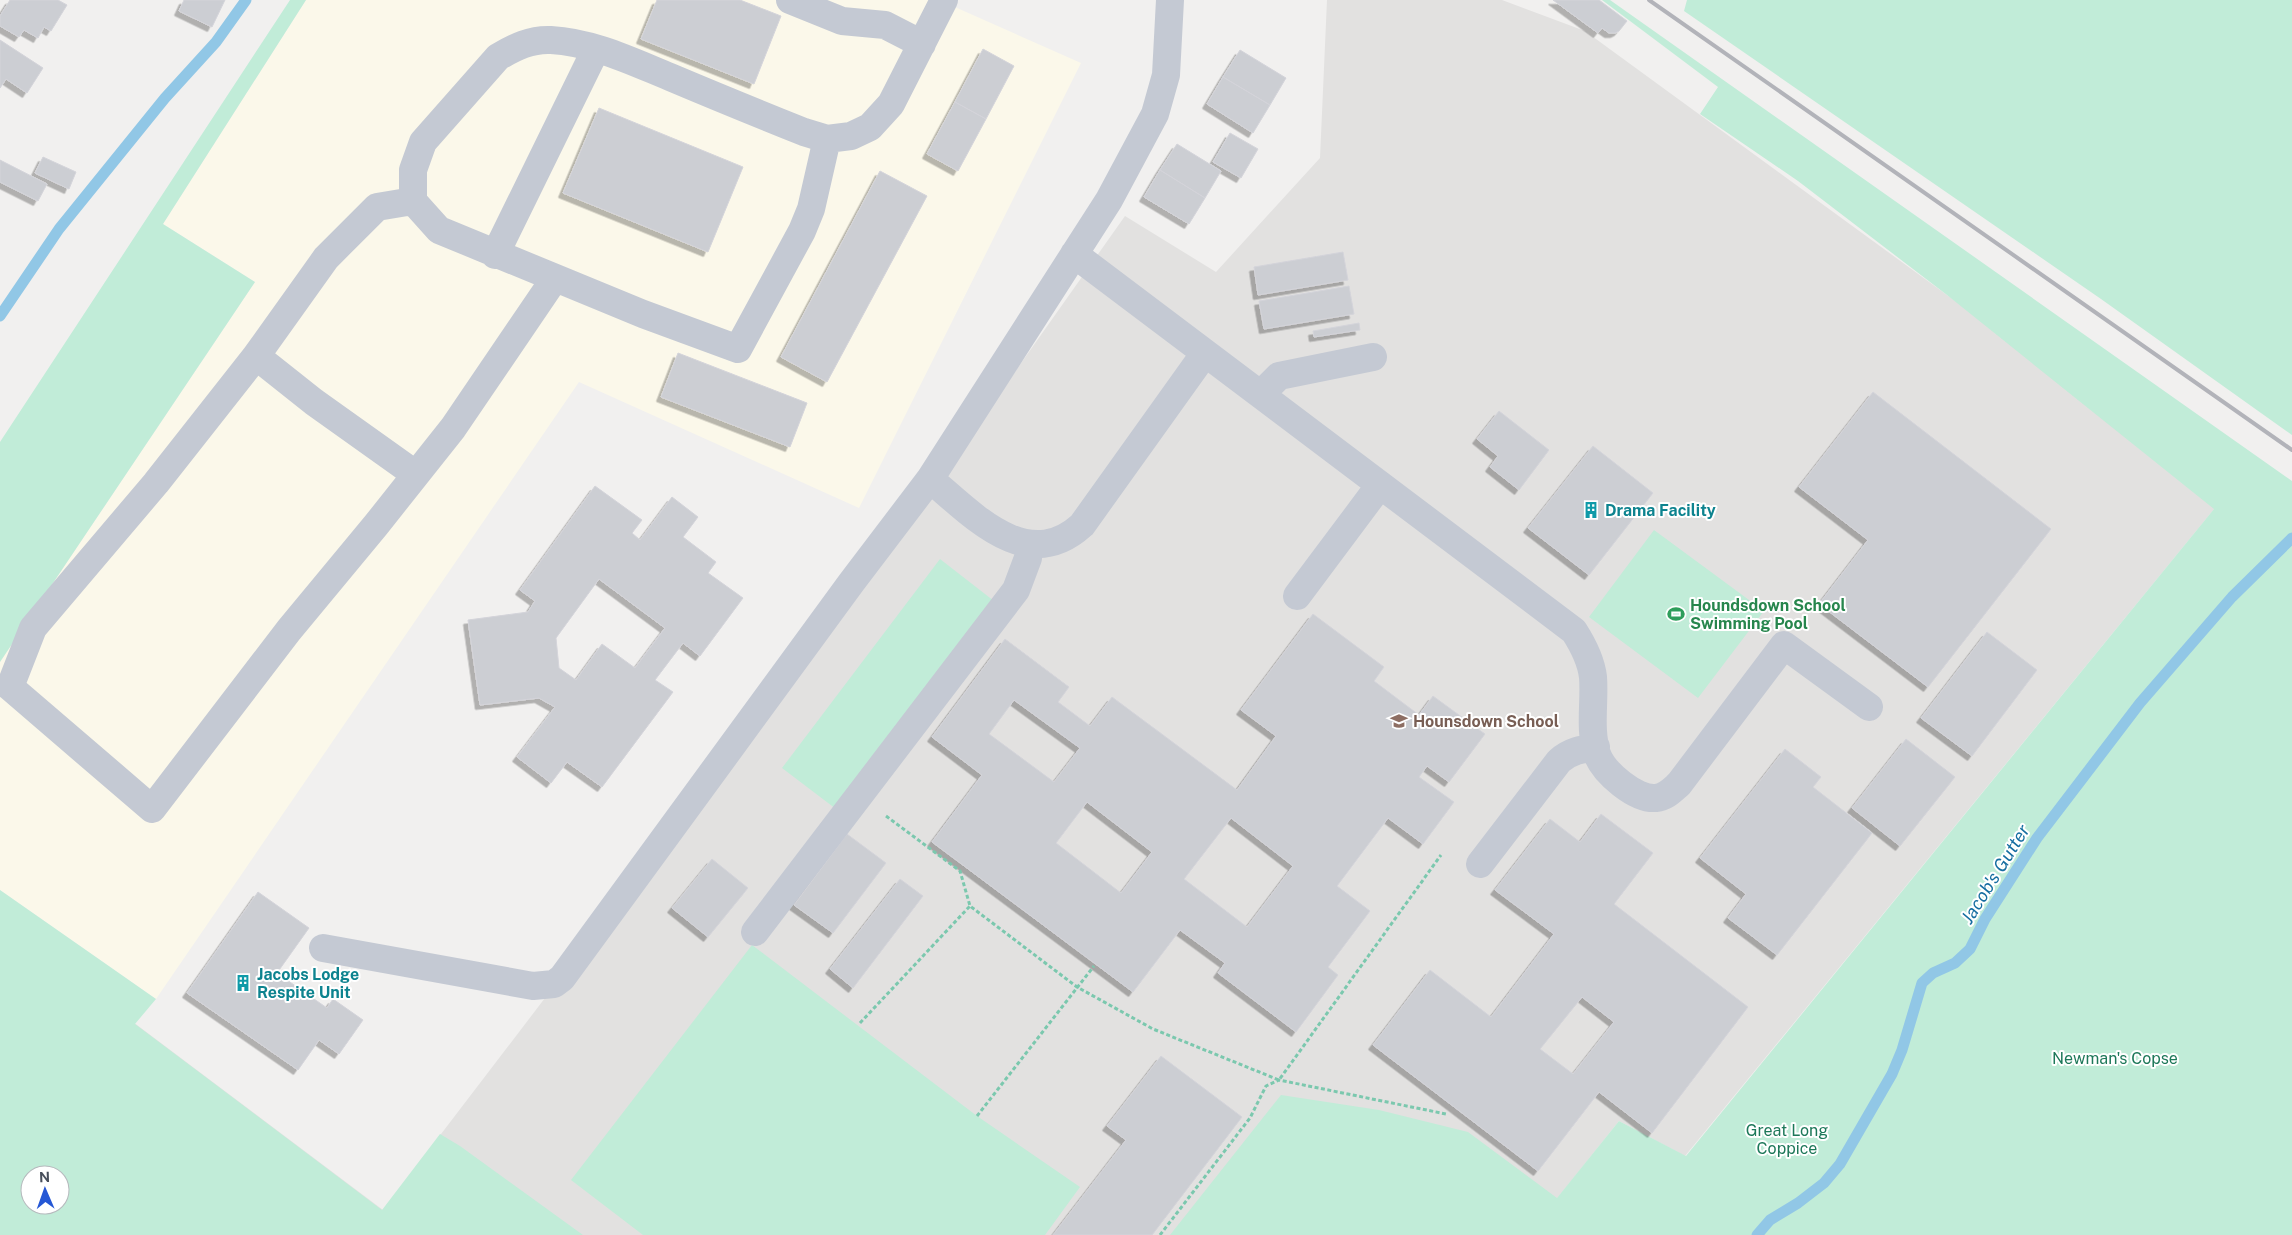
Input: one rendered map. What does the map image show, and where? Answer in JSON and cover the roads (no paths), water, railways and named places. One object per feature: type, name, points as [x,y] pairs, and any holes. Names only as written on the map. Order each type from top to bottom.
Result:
[{"type":"lane","points":[[790,0],[842,21],[885,25],[922,44]]},
{"type":"lane","points":[[827,139],[811,209],[802,232],[738,349],[495,255],[439,230],[414,201],[413,170],[423,142],[498,57],[514,47],[529,42],[550,40],[596,49],[637,63],[804,132],[827,139],[851,136],[870,127],[891,104],[944,0]]},
{"type":"lane","points":[[323,948],[533,986],[554,984],[568,970],[845,590],[930,480],[1109,200],[1155,114],[1166,75],[1170,0]]},
{"type":"lane","points":[[495,255],[596,49]]},
{"type":"lane","points":[[414,201],[377,207],[326,258],[256,356],[156,483],[33,628],[10,687],[152,809],[262,664],[376,525],[452,428],[555,278]]},
{"type":"lane","points":[[1074,254],[1574,631],[1584,645],[1593,676],[1592,717],[1596,747],[1603,765],[1614,778],[1629,789],[1642,796],[1656,798],[1669,794],[1679,784],[1784,645],[1869,707]]},
{"type":"lane","points":[[930,480],[986,525],[1006,537],[1029,544],[1054,543],[1069,537],[1082,525],[1205,353]]},
{"type":"lane","points":[[256,356],[314,402],[415,474]]},
{"type":"lane","points":[[1261,394],[1280,376],[1373,357]]},
{"type":"lane","points":[[1297,596],[1380,485]]},
{"type":"lane","points":[[755,932],[1016,590],[1028,558],[1029,544]]},
{"type":"lane","points":[[1480,864],[1559,761],[1566,754],[1576,750],[1596,747]]},
{"type":"waterway","points":[[0,316],[59,229],[165,98],[216,42],[246,0]]},
{"type":"waterway","name":"Jacob's Gutter","points":[[1757,1235],[1770,1220],[1798,1203],[1824,1183],[1840,1164],[1892,1074],[1902,1050],[1922,983],[1933,973],[1955,963],[1970,949],[1985,919],[2037,838],[2140,703],[2232,597],[2292,538]]},
{"type":"railway","points":[[1649,0],[2292,450]]},
{"type":"place","name":"Drama Facility","points":[[1591,510]]},
{"type":"place","name":"Houndsdown School Swimming Pool","points":[[1676,614]]},
{"type":"place","name":"Hounsdown School","points":[[1399,721]]},
{"type":"place","name":"Jacobs Lodge Respite Unit","points":[[243,983]]},
{"type":"park label","name":"Newman's Copse","points":[[2115,1058]]},
{"type":"park label","name":"Great Long Coppice","points":[[1787,1139]]}]
